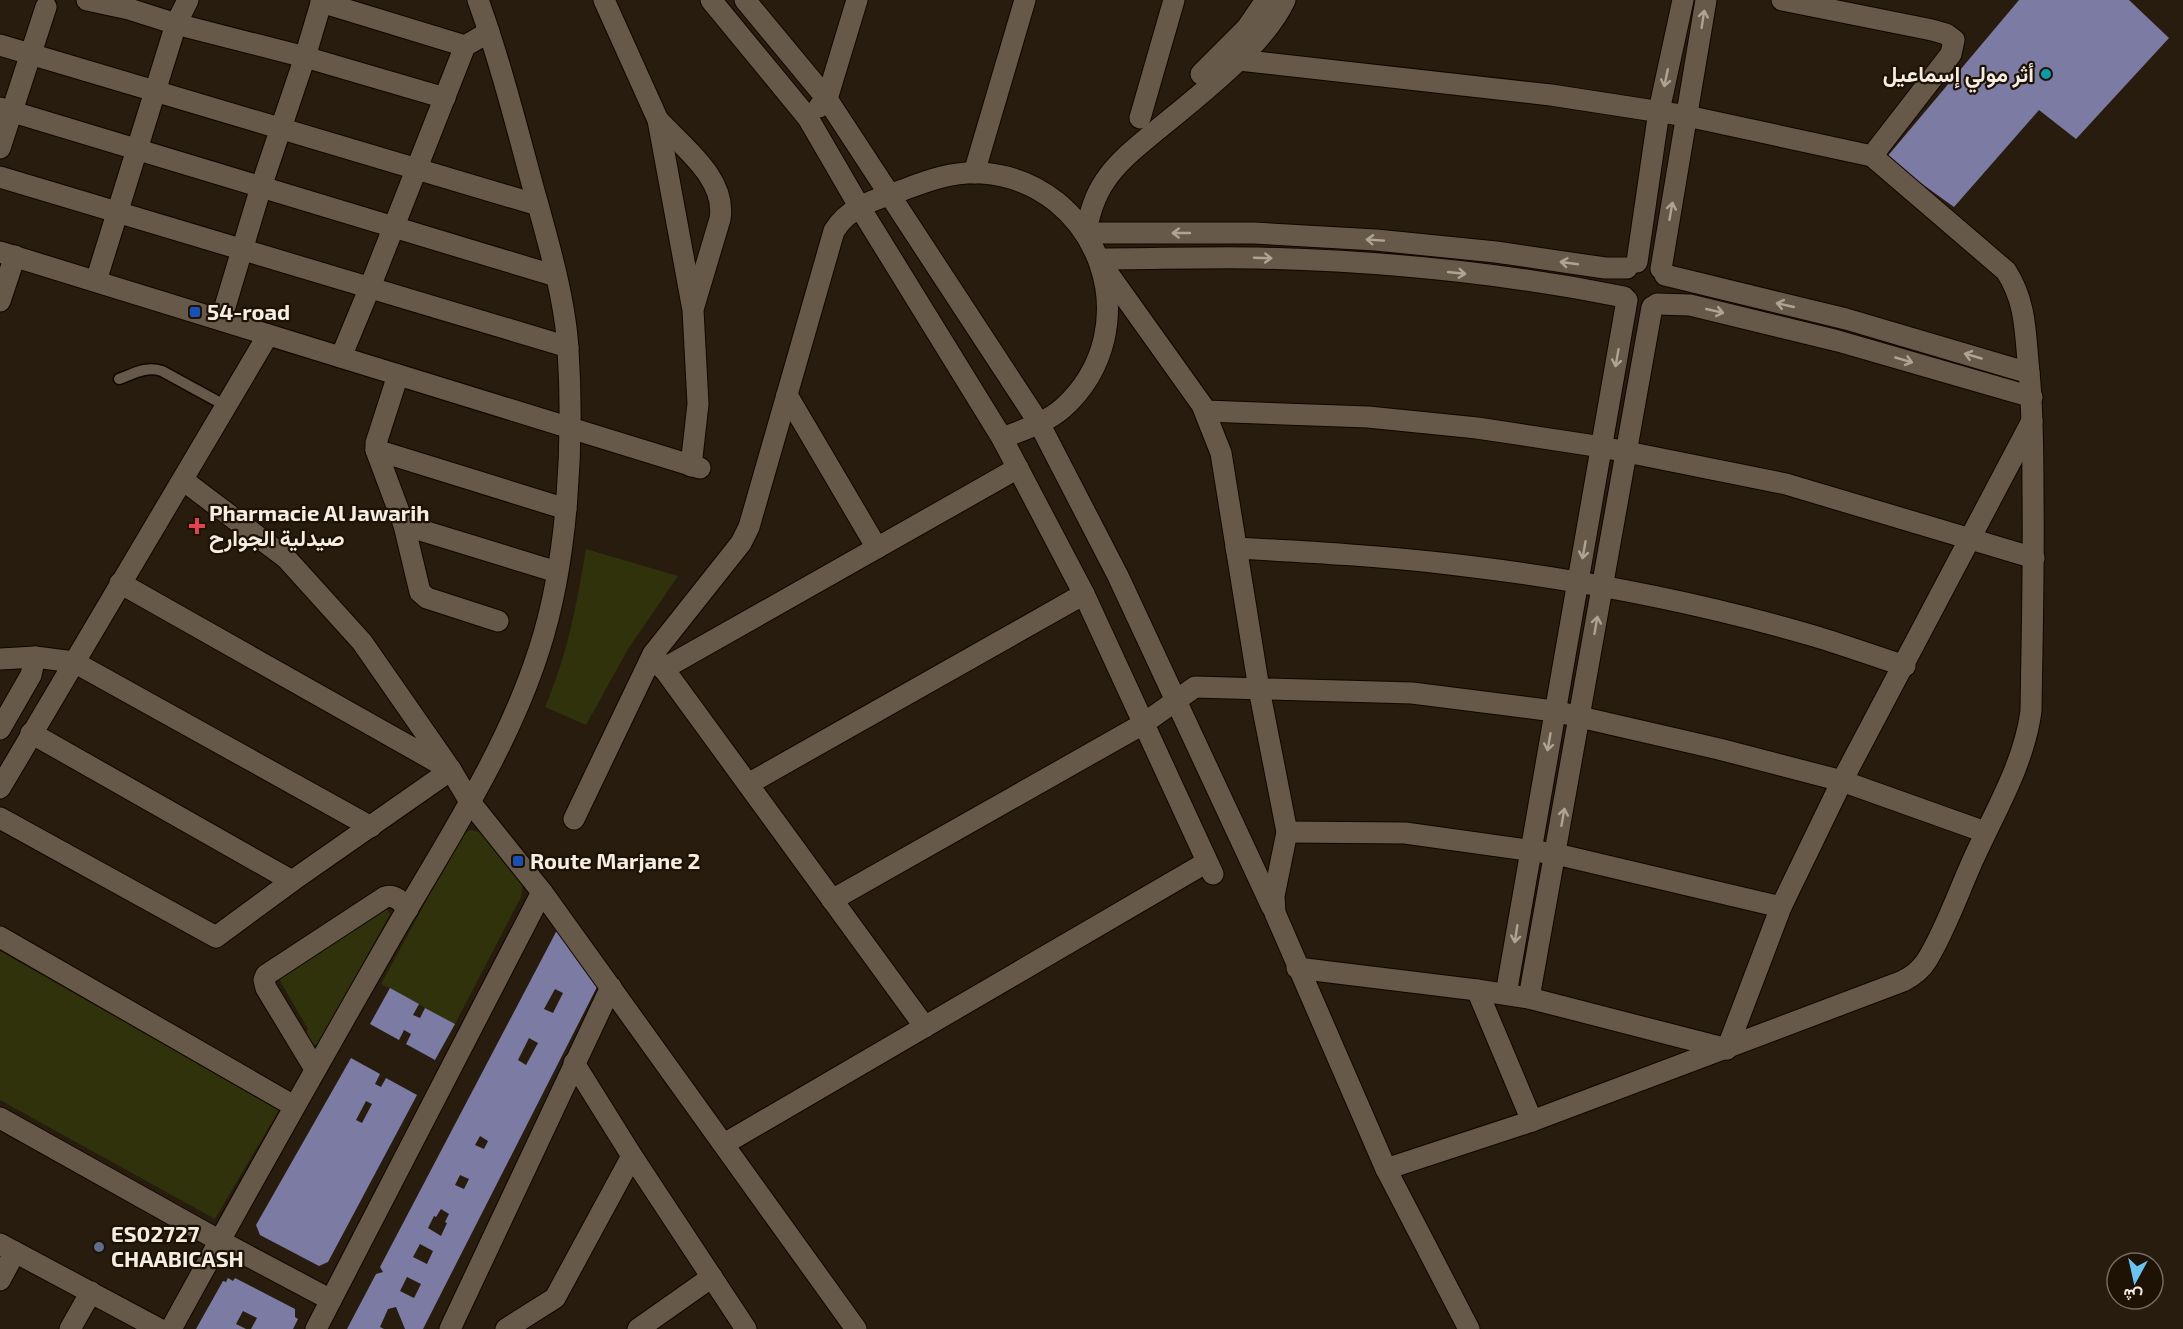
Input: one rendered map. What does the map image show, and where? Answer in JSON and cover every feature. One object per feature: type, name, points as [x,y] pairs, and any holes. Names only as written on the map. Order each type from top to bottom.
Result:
[{"type":"street","points":[[87,0],[129,9],[176,24],[305,57],[445,98]]},
{"type":"street","points":[[96,280],[176,24],[188,0]]},
{"type":"street","points":[[171,1329],[294,1106],[470,801],[524,694],[540,647],[557,572],[566,508],[569,428],[568,347],[556,276],[538,205],[478,0]]},
{"type":"street","points":[[0,301],[7,254],[696,467],[698,404],[693,310],[658,120],[604,0]]},
{"type":"street","points":[[711,0],[808,118],[859,206],[1002,438],[1083,594],[1210,868],[925,1027],[724,1144]]},
{"type":"street","points":[[745,0],[827,99],[1039,423],[1118,576],[1176,700],[1275,914],[1386,1169],[1470,1329]]},
{"type":"street","points":[[808,118],[827,99],[857,0]]},
{"type":"street","points":[[974,173],[1025,0]]},
{"type":"street","points":[[1140,118],[1174,0]]},
{"type":"street","points":[[1201,74],[1247,28],[1266,0]]},
{"type":"street","points":[[1085,232],[1092,207],[1106,179],[1125,157],[1239,60],[1269,25],[1285,0]]},
{"type":"street","points":[[1506,994],[1626,299],[1621,282],[1632,266],[1659,111],[1683,0]]},
{"type":"street","points":[[1529,998],[1655,305],[1666,294],[1667,288],[1663,272],[1706,0]]},
{"type":"street","points":[[1782,0],[1932,30],[1946,34],[1954,40],[1951,54],[1872,156]]},
{"type":"street","points":[[221,320],[241,249],[305,57],[321,1],[465,46]]},
{"type":"street","points":[[0,148],[6,110],[30,53],[46,6]]},
{"type":"street","points":[[341,357],[465,46],[489,32]]},
{"type":"street","points":[[0,45],[538,205]]},
{"type":"street","points":[[1239,60],[1551,94],[1687,116],[1872,156],[2006,271],[2016,286],[2021,302],[2033,420],[2034,558],[2029,728],[2023,751],[1927,960],[1912,977],[1727,1049],[1532,1121],[1386,1169]]},
{"type":"street","points":[[6,110],[556,276]]},
{"type":"street","points":[[658,120],[700,164],[715,184],[720,198],[720,219],[693,310]]},
{"type":"street","points":[[574,819],[658,662],[741,543],[749,527],[834,231],[841,219],[859,206],[934,178],[974,173],[1002,176],[1024,182],[1044,193],[1063,207],[1085,232],[1100,261],[1205,411],[1221,453],[1259,689],[1287,832],[1274,896],[1275,914]]},
{"type":"street","points":[[0,177],[568,347]]},
{"type":"street","points":[[1085,232],[1254,233],[1365,240],[1496,252],[1605,268],[1650,262],[1663,272],[1846,319],[2029,373]]},
{"type":"street","points":[[1100,261],[1258,258],[1377,264],[1488,276],[1626,299],[1639,307],[1690,305],[1838,341],[2032,398]]},
{"type":"street","points":[[1002,438],[1039,423],[1062,408],[1077,393],[1090,374],[1100,353],[1106,331],[1108,308],[1106,285],[1100,261]]},
{"type":"street","points":[[0,788],[268,335]]},
{"type":"street","points":[[398,375],[376,443],[376,450],[404,525],[420,592],[427,598],[498,621]]},
{"type":"street","points":[[787,395],[878,548]]},
{"type":"street","points":[[1205,411],[1368,417],[1477,428],[1602,447],[1786,484],[2034,558]]},
{"type":"street","points":[[1727,1049],[1781,907],[1842,781],[1905,666],[1969,539],[2033,420]]},
{"type":"street","points":[[376,450],[566,508]]},
{"type":"street","points":[[658,662],[878,548],[1018,468]]},
{"type":"street","points":[[183,480],[286,558],[362,642],[470,801],[542,892],[856,1329]]},
{"type":"street","points":[[404,525],[557,572]]},
{"type":"street","points":[[1236,548],[1361,555],[1459,565],[1603,587],[1672,601],[1813,636],[1905,666]]},
{"type":"street","points":[[120,583],[451,770]]},
{"type":"street","points":[[748,784],[1083,594]]},
{"type":"street","points":[[0,659],[36,657],[74,662],[371,827]]},
{"type":"street","points":[[0,729],[31,675],[36,657]]},
{"type":"street","points":[[658,662],[925,1027]]},
{"type":"street","points":[[832,900],[1143,723],[1195,687],[1412,693],[1554,711],[1842,781],[1985,832]]},
{"type":"street","points":[[31,733],[292,881]]},
{"type":"street","points":[[0,818],[216,937],[451,770]]},
{"type":"street","points":[[1287,832],[1404,833],[1530,850],[1556,854],[1781,907]]},
{"type":"street","points":[[316,1329],[542,892]]},
{"type":"street","points":[[315,1069],[266,988],[264,980],[266,975],[389,895],[397,898],[408,909]]},
{"type":"street","points":[[0,937],[294,1106]]},
{"type":"street","points":[[1297,968],[1529,998],[1727,1049]]},
{"type":"street","points":[[450,1329],[611,987]]},
{"type":"street","points":[[1477,990],[1532,1121]]},
{"type":"street","points":[[574,1063],[746,1329]]},
{"type":"street","points":[[0,1118],[219,1241],[331,1300]]},
{"type":"street","points":[[506,1329],[555,1298],[632,1156]]},
{"type":"street","points":[[0,1280],[8,1248],[159,1329]]},
{"type":"street","points":[[638,1329],[711,1277]]},
{"type":"street","points":[[70,1329],[91,1292]]},
{"type":"lane","points":[[119,380],[145,368],[154,368],[162,370],[226,406]]},
{"type":"green space","points":[[586,549],[678,576],[628,649],[586,725],[545,707],[565,649]]},
{"type":"green space","points":[[470,830],[483,835],[523,884],[521,897],[455,1024],[381,984],[462,835]]},
{"type":"green space","points":[[382,903],[390,914],[320,1042],[312,1047],[303,1038],[308,1029],[276,974]]},
{"type":"green space","points":[[0,951],[279,1110],[215,1219],[0,1100]]},
{"type":"building","name":"أثر مولي إسماعيل","points":[[2019,0],[2129,0],[2169,38],[2076,139],[2039,110],[1954,207],[1886,158]]},
{"type":"building","points":[[556,932],[560,932],[598,985],[423,1329],[405,1329],[396,1307],[388,1309],[380,1327],[384,1329],[347,1329],[376,1274],[383,1272],[380,1267]],"holes":[[[555,989],[563,993],[553,1013],[544,1009]],[[529,1038],[538,1043],[526,1065],[518,1060]],[[480,1136],[488,1141],[484,1149],[475,1145]],[[460,1175],[469,1179],[464,1189],[455,1185]],[[441,1209],[449,1214],[441,1236],[428,1228],[434,1216],[436,1217]],[[420,1244],[433,1251],[427,1264],[413,1257]],[[407,1277],[421,1284],[414,1298],[400,1291]]]},
{"type":"building","points":[[390,988],[419,1004],[413,1015],[420,1018],[425,1008],[455,1024],[435,1060],[406,1044],[411,1034],[404,1030],[399,1040],[370,1024]]},
{"type":"building","points":[[351,1058],[380,1074],[375,1084],[381,1087],[386,1078],[417,1095],[328,1262],[319,1266],[260,1235],[256,1225]],"holes":[[[366,1101],[372,1104],[362,1123],[356,1120]]]},
{"type":"building","points":[[228,1278],[233,1281],[235,1278],[295,1309],[295,1317],[298,1319],[293,1329],[251,1329],[257,1318],[243,1311],[236,1324],[246,1329],[196,1329],[223,1281],[226,1282]]},
{"type":"place","name":"أثر مولي إسماعيل","points":[[2046,74]]},
{"type":"place","name":"54-road","points":[[195,312]]},
{"type":"place","name":"Pharmacie Al Jawarih صيدلية الجوارح","points":[[197,526]]},
{"type":"place","name":"Route Marjane 2","points":[[518,861]]},
{"type":"place","name":"ES02727 CHAABICASH","points":[[99,1247]]}]
